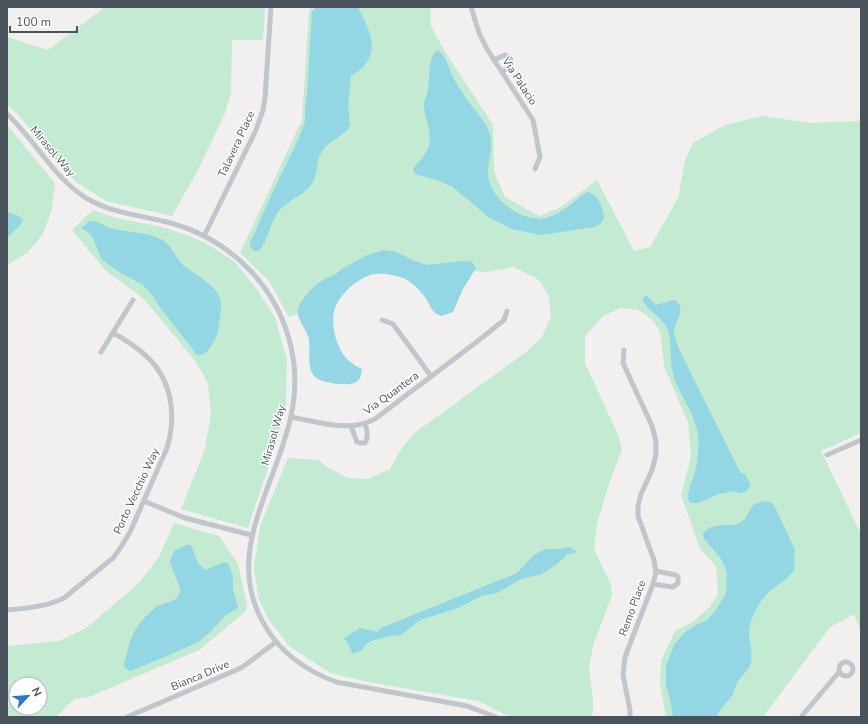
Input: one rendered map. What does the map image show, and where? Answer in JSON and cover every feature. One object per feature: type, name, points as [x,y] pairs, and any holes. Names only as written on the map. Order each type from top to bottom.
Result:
[{"type":"street","name":"Talavera Place","points":[[204,236],[260,120],[265,98],[271,7]]},
{"type":"street","name":"Via Palacio","points":[[471,7],[479,34],[487,50],[533,120],[540,157],[535,169]]},
{"type":"street","points":[[494,60],[502,55],[510,58],[511,65],[502,72]]},
{"type":"street","name":"Mirasol Way","points":[[7,114],[31,139],[61,178],[79,193],[88,199],[114,211],[177,225],[204,236],[228,250],[248,267],[262,284],[276,306],[287,332],[293,358],[295,383],[291,417],[251,535],[248,563],[252,595],[264,625],[276,642],[285,652],[303,666],[336,682],[467,706],[496,717]]},
{"type":"street","points":[[101,352],[133,300]]},
{"type":"street","name":"Via Quantera","points":[[291,417],[343,426],[365,424],[375,419],[483,338],[504,320],[507,311]]},
{"type":"street","name":"Via Quantera","points":[[382,320],[393,324],[431,376]]},
{"type":"street","name":"Porto Vecchio Way","points":[[7,610],[47,606],[64,598],[113,558],[130,532],[169,442],[172,425],[172,406],[164,379],[152,362],[136,347],[113,333]]},
{"type":"street","name":"Remo Place","points":[[624,350],[623,363],[652,426],[656,441],[656,455],[652,470],[641,494],[638,506],[638,516],[654,560],[656,571],[653,584],[625,657],[623,675],[630,717]]},
{"type":"street","points":[[351,426],[357,442],[360,444],[365,443],[367,439],[365,424]]},
{"type":"street","points":[[826,455],[861,440]]},
{"type":"street","points":[[144,501],[190,520],[251,535]]},
{"type":"street","points":[[653,584],[673,587],[678,583],[678,577],[676,575],[656,571]]},
{"type":"street","name":"Bianca Drive","points":[[127,717],[241,668],[276,642]]},
{"type":"street","points":[[801,717],[839,672]]},
{"type":"green space","points":[[105,7],[265,7],[263,40],[232,40],[231,93],[225,113],[199,168],[172,216],[106,201],[76,182],[50,154],[17,113],[7,105],[7,37],[48,50]]},
{"type":"green space","points":[[311,7],[430,7],[431,26],[444,50],[493,125],[494,172],[505,197],[539,216],[561,207],[597,180],[634,251],[650,247],[678,198],[685,160],[693,143],[725,125],[762,116],[811,123],[858,121],[861,119],[861,433],[821,451],[861,534],[861,630],[854,614],[830,627],[763,717],[666,717],[660,684],[661,661],[675,631],[694,621],[710,607],[718,594],[716,566],[700,549],[681,495],[691,456],[688,423],[664,366],[660,332],[651,318],[638,310],[621,308],[603,316],[585,336],[585,363],[619,437],[622,450],[609,484],[597,524],[594,549],[611,585],[612,595],[593,646],[589,669],[593,699],[593,712],[590,717],[510,717],[478,701],[368,682],[330,673],[289,646],[269,620],[259,600],[254,568],[260,526],[288,458],[318,460],[329,468],[348,478],[368,479],[390,469],[400,451],[413,434],[525,353],[542,337],[551,316],[549,296],[539,280],[514,267],[487,272],[395,264],[348,278],[311,308],[289,317],[269,281],[240,253],[302,120],[309,11]]},
{"type":"green space","points":[[7,125],[55,183],[52,209],[43,234],[27,253],[7,265]]},
{"type":"green space","points":[[93,210],[116,218],[162,227],[207,244],[235,262],[255,287],[275,317],[287,360],[286,403],[279,435],[248,528],[181,509],[205,449],[211,414],[208,384],[196,362],[144,299],[105,270],[72,230]]},
{"type":"green space","points":[[174,523],[219,536],[238,564],[247,606],[245,612],[199,650],[89,697],[74,699],[56,717],[7,717],[7,646],[59,641],[86,628],[139,583],[159,557]]},
{"type":"water","points":[[316,7],[358,7],[368,29],[372,44],[369,59],[360,70],[351,76],[348,107],[350,126],[324,149],[319,157],[315,177],[311,185],[278,212],[262,247],[259,251],[254,251],[250,246],[250,243],[298,140],[305,121],[312,12]]},
{"type":"water","points":[[438,50],[446,61],[453,77],[466,98],[488,129],[491,140],[491,150],[488,175],[494,193],[508,207],[517,213],[536,219],[546,218],[557,214],[587,192],[591,193],[597,198],[602,206],[604,219],[600,224],[595,227],[541,235],[512,229],[488,217],[451,186],[415,174],[413,169],[428,149],[430,141],[424,101],[428,89],[430,64],[434,53]]},
{"type":"water","points":[[7,212],[19,216],[23,220],[7,238]]},
{"type":"water","points":[[90,221],[97,222],[114,229],[154,236],[161,239],[168,244],[182,264],[214,289],[220,299],[221,310],[216,335],[207,351],[203,354],[197,355],[143,285],[121,273],[102,260],[91,234],[81,228]]},
{"type":"water","points":[[384,250],[396,252],[427,265],[464,261],[472,262],[476,268],[463,289],[453,312],[441,316],[433,311],[425,297],[417,288],[402,278],[390,275],[375,274],[356,283],[344,293],[339,300],[334,312],[333,325],[341,351],[349,361],[362,369],[359,380],[352,383],[342,384],[329,383],[318,379],[312,373],[310,368],[309,341],[298,315],[298,307],[310,291],[319,283],[367,255]]},
{"type":"water","points":[[646,295],[656,305],[674,300],[678,303],[680,307],[680,314],[675,327],[674,335],[678,347],[738,468],[741,473],[745,474],[749,482],[750,487],[745,492],[739,493],[733,491],[719,494],[696,503],[691,503],[688,499],[688,492],[698,459],[697,428],[673,374],[668,331],[663,322],[644,303],[642,299]]},
{"type":"water","points":[[763,501],[772,503],[776,509],[795,550],[795,569],[786,579],[766,594],[758,606],[749,627],[752,656],[750,666],[738,680],[734,692],[717,717],[673,717],[666,686],[666,666],[674,645],[685,632],[707,620],[716,610],[726,593],[727,575],[725,567],[720,557],[704,539],[703,533],[711,527],[735,525],[740,523],[745,519],[753,505]]},
{"type":"water","points":[[187,545],[191,545],[198,563],[205,570],[224,562],[229,564],[233,577],[233,589],[238,608],[226,615],[198,642],[130,671],[125,668],[124,662],[131,639],[137,627],[156,607],[171,602],[179,594],[180,588],[170,561],[174,551]]},
{"type":"water","points":[[570,547],[577,552],[568,554],[557,564],[542,574],[521,579],[497,593],[481,596],[458,608],[420,620],[401,635],[371,641],[365,645],[362,650],[353,654],[346,640],[343,639],[360,628],[377,632],[381,628],[517,573],[533,556],[541,551]]}]
